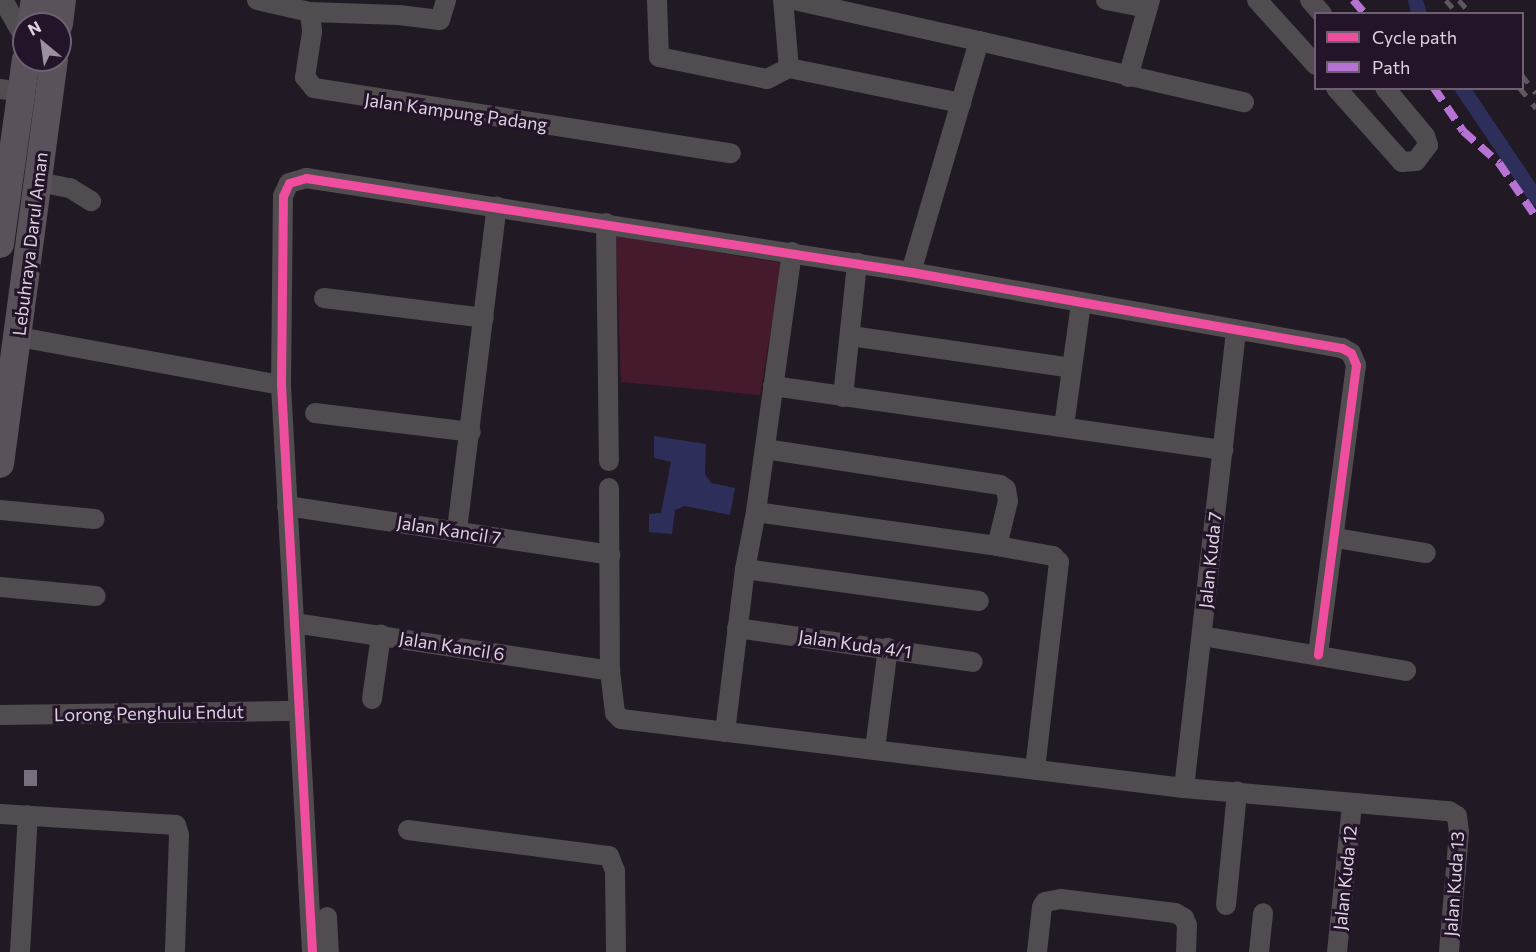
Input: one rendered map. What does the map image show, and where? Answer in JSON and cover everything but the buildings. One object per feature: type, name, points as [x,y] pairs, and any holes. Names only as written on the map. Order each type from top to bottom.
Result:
[{"type":"highway","name":"Lebuhraya Darul Aman","points":[[0,238],[11,91],[20,72]]},
{"type":"highway","name":"Lebuhraya Darul Aman","points":[[0,464],[19,337],[53,72]]},
{"type":"street","points":[[3,0],[12,16]]},
{"type":"street","points":[[257,0],[310,12],[401,7],[440,20],[446,0]]},
{"type":"street","points":[[657,0],[659,57],[767,79],[789,68],[961,104]]},
{"type":"street","points":[[783,0],[789,68]]},
{"type":"street","points":[[794,0],[1244,102]]},
{"type":"street","points":[[1106,0],[1149,4],[1128,77]]},
{"type":"street","points":[[1257,0],[1314,63]]},
{"type":"street","points":[[1310,0],[1320,12]]},
{"type":"street","name":"Jalan Kampung Padang","points":[[310,12],[312,32],[305,77],[314,88],[731,153]]},
{"type":"street","points":[[911,272],[979,41]]},
{"type":"street","points":[[1338,90],[1402,162],[1416,161],[1428,145],[1425,136],[1387,90]]},
{"type":"street","points":[[312,952],[281,385],[281,214],[289,183],[306,178],[792,252],[1236,332],[1342,348],[1351,352],[1356,365],[1336,538],[1318,655]]},
{"type":"street","points":[[39,182],[70,188],[92,201]]},
{"type":"street","points":[[457,531],[471,432],[497,206]]},
{"type":"street","points":[[606,223],[609,461]]},
{"type":"street","points":[[725,732],[745,568],[756,512],[792,252]]},
{"type":"street","points":[[843,397],[857,263]]},
{"type":"street","points":[[324,298],[484,318]]},
{"type":"street","points":[[1064,426],[1081,303]]},
{"type":"street","name":"Jalan Kuda 7","points":[[1184,788],[1236,332]]},
{"type":"street","points":[[851,336],[1072,368]]},
{"type":"street","points":[[19,337],[281,385]]},
{"type":"street","points":[[773,386],[1223,450]]},
{"type":"street","points":[[315,413],[471,432]]},
{"type":"street","points":[[765,449],[1000,484],[1006,489],[1008,501],[997,546]]},
{"type":"street","points":[[609,488],[610,671],[615,713],[621,719],[1184,788],[1352,804]]},
{"type":"street","name":"Jalan Kancil 7","points":[[287,506],[610,555]]},
{"type":"street","points":[[0,510],[95,519]]},
{"type":"street","points":[[756,512],[1053,556],[1061,570],[1035,770]]},
{"type":"street","points":[[1336,538],[1425,553]]},
{"type":"street","points":[[745,568],[979,601]]},
{"type":"street","points":[[0,587],[96,596]]},
{"type":"street","name":"Jalan Kancil 6","points":[[294,623],[610,671]]},
{"type":"street","name":"Jalan Kuda 4/1","points":[[737,628],[973,662]]},
{"type":"street","points":[[372,699],[381,635]]},
{"type":"street","points":[[1202,636],[1406,671]]},
{"type":"street","points":[[875,749],[888,648]]},
{"type":"street","name":"Lorong Penghulu Endut","points":[[0,715],[299,711]]},
{"type":"street","points":[[1226,905],[1237,792]]},
{"type":"street","name":"Jalan Kuda 13","points":[[1352,804],[1438,810],[1457,816],[1449,952]]},
{"type":"street","name":"Jalan Kuda 12","points":[[1337,952],[1352,804]]},
{"type":"street","points":[[0,814],[176,825],[180,835],[175,952]]},
{"type":"street","points":[[20,952],[28,815]]},
{"type":"street","points":[[408,830],[609,856],[615,871],[616,952]]},
{"type":"street","points":[[1037,952],[1042,907],[1045,902],[1061,899],[1175,913],[1184,918],[1187,925],[1186,952]]},
{"type":"street","points":[[1259,952],[1263,913]]},
{"type":"street","points":[[327,917],[329,952]]},
{"type":"shaded area","points":[[616,236],[782,263],[760,395],[621,382]]},
{"type":"shaded area","points":[[654,436],[706,444],[705,474],[711,483],[735,488],[730,515],[685,506],[675,510],[672,534],[649,532],[649,514],[661,513],[671,462],[654,458]]},
{"type":"waterway","points":[[1415,0],[1418,12]]},
{"type":"waterway","points":[[1463,90],[1536,198]]},
{"type":"railway","points":[[1446,0],[1456,12]]},
{"type":"railway","points":[[1459,0],[1469,12]]},
{"type":"railway","points":[[1524,78],[1536,93]]},
{"type":"railway","points":[[1522,90],[1536,108]]},
{"type":"marked path","points":[[1353,0],[1363,12]]},
{"type":"marked path","points":[[1435,90],[1463,131],[1499,163],[1536,217]]},
{"type":"cycle path","points":[[312,952],[281,385],[283,196],[289,183],[306,178],[911,272],[1342,348],[1351,353],[1356,365],[1318,655]]}]
